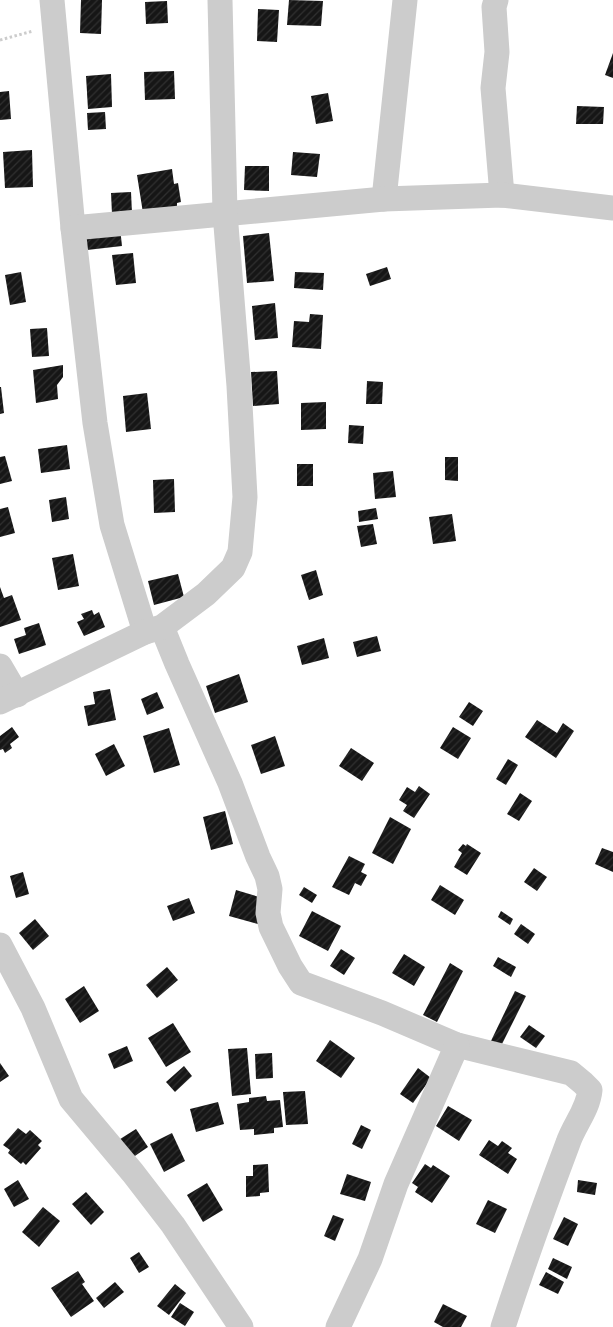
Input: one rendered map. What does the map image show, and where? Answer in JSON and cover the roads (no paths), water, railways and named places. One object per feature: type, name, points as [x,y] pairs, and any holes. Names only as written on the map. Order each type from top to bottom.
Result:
[{"type":"street","points":[[52,0],[72,228],[95,422],[112,525],[154,629],[177,664],[230,783],[267,876],[270,889],[268,913],[271,926],[290,966],[301,983],[382,1013],[457,1045],[571,1073],[590,1090],[589,1101],[570,1138],[522,1268],[503,1327]]},
{"type":"street","points":[[0,666],[8,699],[154,629],[206,594],[233,568],[240,552],[245,496],[240,386],[225,213],[220,0]]},
{"type":"street","points":[[384,199],[405,0]]},
{"type":"street","points":[[496,0],[494,7],[497,52],[493,88],[502,195]]},
{"type":"street","points":[[72,228],[384,199],[502,195],[613,208]]},
{"type":"street","points":[[0,946],[33,1008],[71,1100],[133,1173],[173,1225],[241,1327]]},
{"type":"street","points":[[338,1327],[370,1259],[396,1184],[457,1045]]}]
